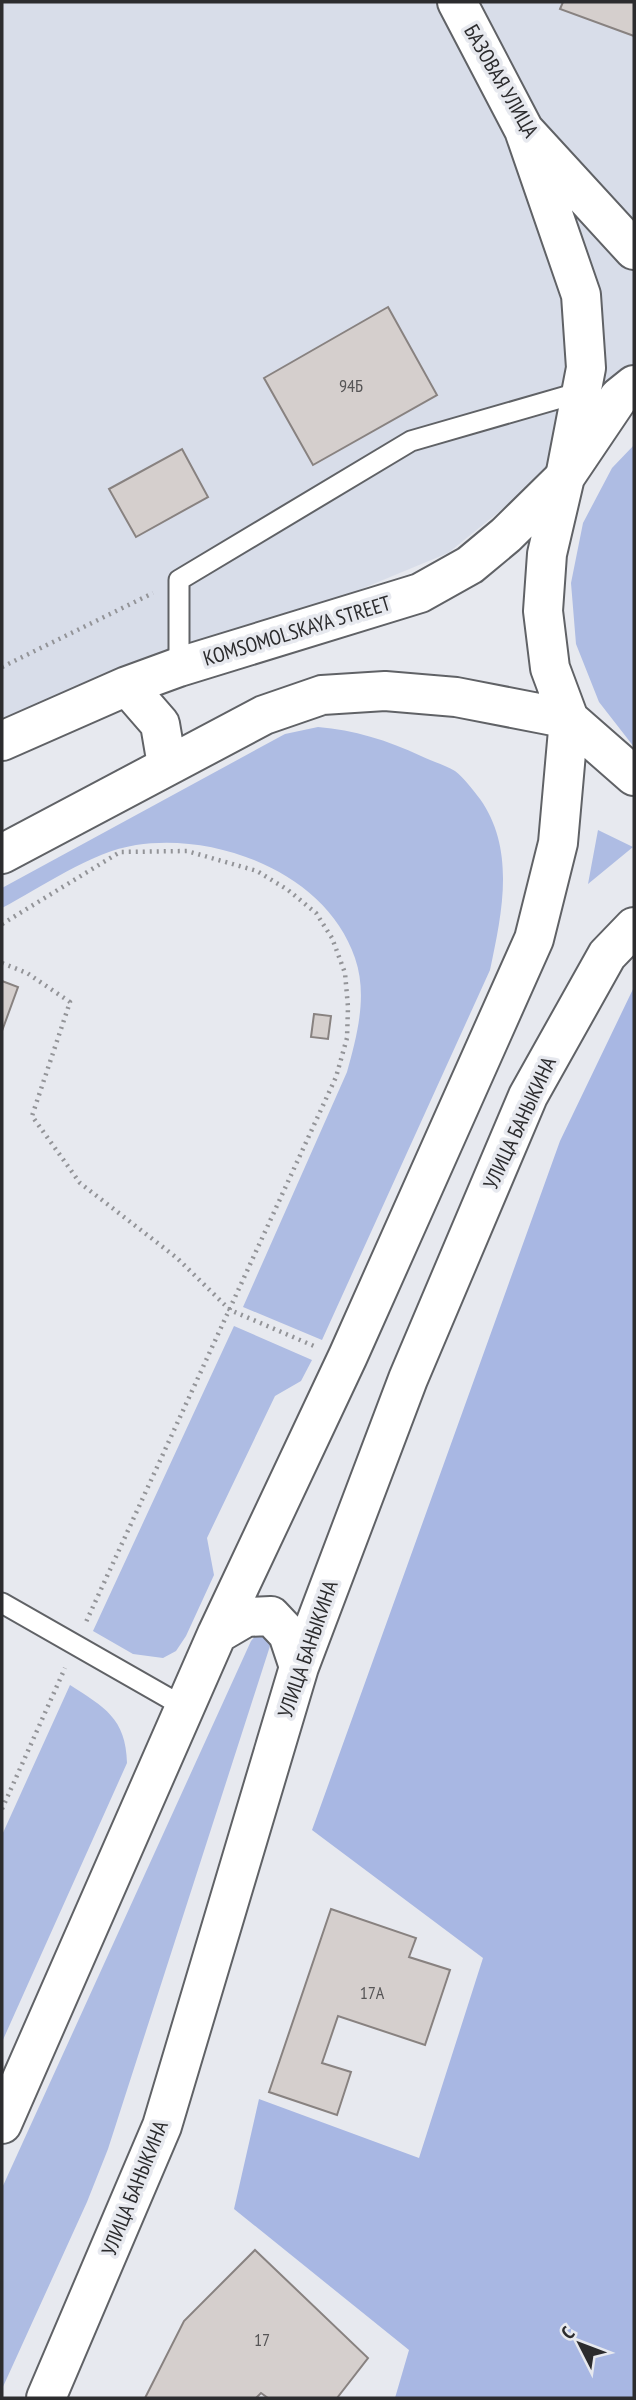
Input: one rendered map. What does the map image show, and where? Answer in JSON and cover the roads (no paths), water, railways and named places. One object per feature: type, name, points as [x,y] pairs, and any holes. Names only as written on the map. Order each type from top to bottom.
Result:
[{"type":"main road","name":"БАЗОВАЯ УЛИЦА","points":[[457,2],[524,130],[634,250]]},
{"type":"main road","points":[[2,2124],[217,1634],[354,1343],[534,939],[558,843],[569,719],[550,668],[543,611],[547,554],[586,368],[581,295],[524,130]]},
{"type":"main road","points":[[565,477],[619,397],[634,385]]},
{"type":"main road","name":"KOMSOMOLSKAYA STREET","points":[[2,741],[127,686],[179,667],[420,593],[470,565],[506,535],[565,477]]},
{"type":"main road","points":[[127,686],[160,724],[167,765]]},
{"type":"main road","points":[[2,854],[264,715],[321,695],[385,691],[456,697],[569,719],[634,776]]},
{"type":"main road","name":"УЛИЦА БАНЫКИНА","points":[[46,2398],[162,2126],[299,1667],[408,1380],[528,1096],[607,955],[634,927]]},
{"type":"main road","points":[[217,1634],[246,1617],[271,1616],[288,1634],[299,1667]]},
{"type":"lane","points":[[179,667],[179,580],[411,441],[581,393]]},
{"type":"lane","points":[[2,1602],[186,1708]]}]
